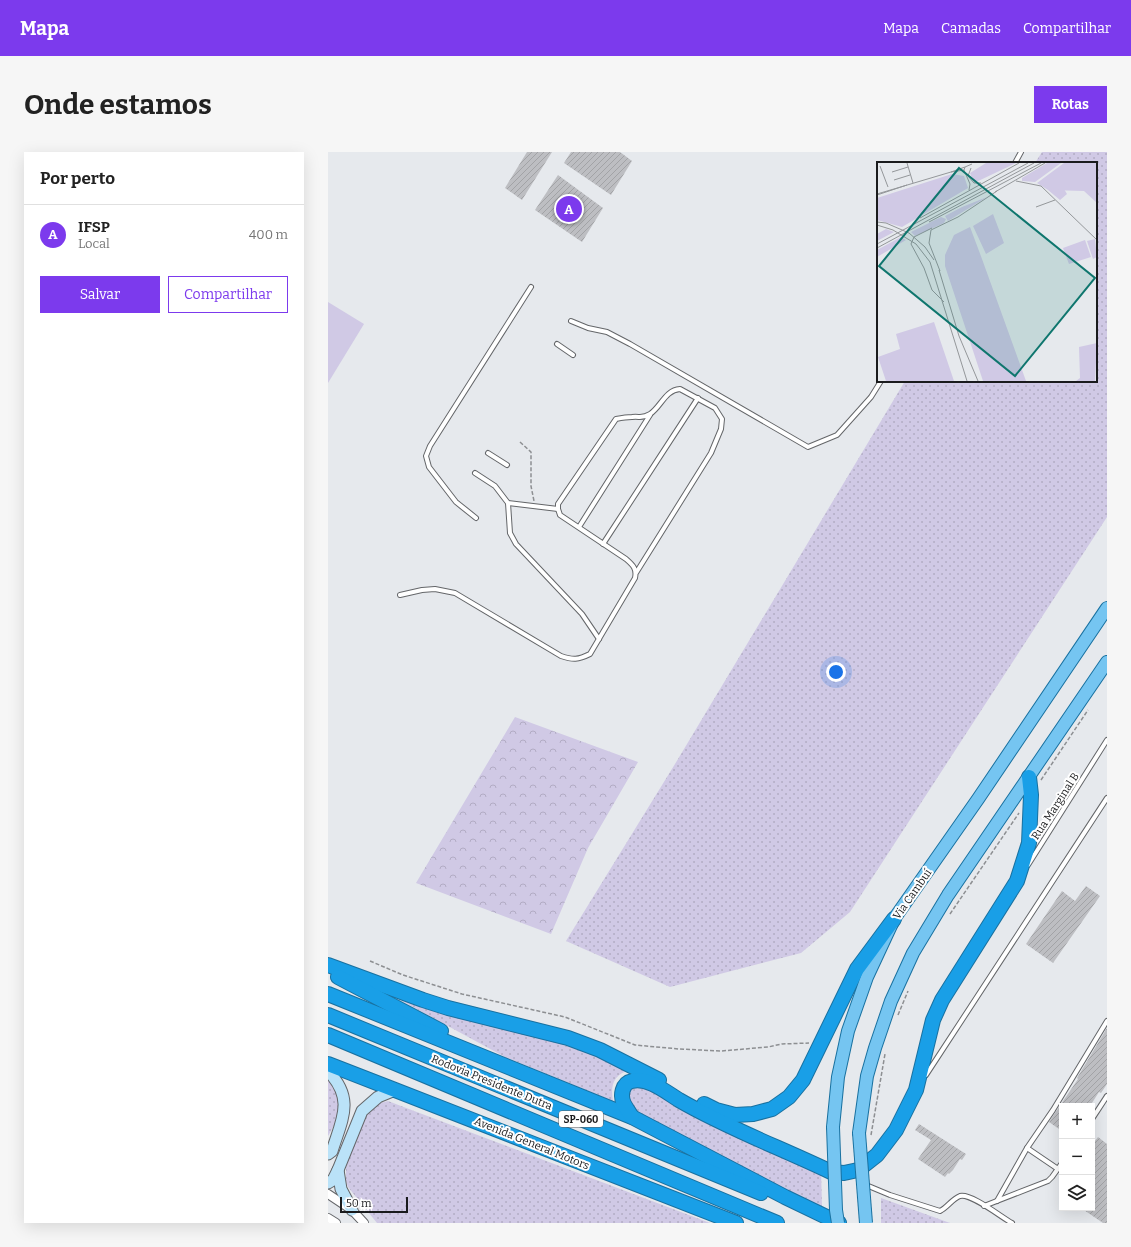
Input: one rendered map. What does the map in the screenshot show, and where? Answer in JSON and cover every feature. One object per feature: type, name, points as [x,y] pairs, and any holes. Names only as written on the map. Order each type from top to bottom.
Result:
[{"type":"highway","points":[[632,1116],[623,1103],[622,1094],[624,1086],[631,1081],[639,1081],[652,1084],[700,1112],[831,1172],[850,1176],[877,1155],[896,1130],[916,1090],[933,1020],[942,1000],[1018,882],[1028,843],[1032,795],[1028,777]]},
{"type":"highway","points":[[328,965],[448,1008],[531,1028],[581,1043],[600,1050],[716,1110],[735,1115],[753,1114],[772,1109],[789,1097],[803,1080],[857,969],[894,919]]},
{"type":"highway","points":[[328,971],[512,1069]]},
{"type":"highway","points":[[328,994],[632,1116],[838,1223]]},
{"type":"highway","name":"Rodovia Presidente Dutra","points":[[328,1014],[833,1223]]},
{"type":"highway","name":"Rodovia Presidente Dutra","points":[[328,1036],[777,1223]]},
{"type":"highway","name":"Avenida General Motors","points":[[328,1064],[736,1223]]},
{"type":"main road","name":"Via Cambuí","points":[[838,1223],[836,1210],[833,1127],[838,1077],[848,1031],[867,977],[894,919],[978,799],[1107,608]]},
{"type":"main road","points":[[866,1223],[865,1134],[867,1076],[891,1001],[913,953],[948,895],[1107,662]]},
{"type":"main road","points":[[328,1071],[337,1080],[344,1096],[345,1110],[332,1151],[328,1154]]},
{"type":"main road","points":[[328,1183],[333,1180],[338,1170],[362,1111],[378,1097],[395,1090]]},
{"type":"main road","points":[[338,1170],[341,1189],[352,1210]]},
{"type":"street","points":[[328,1194],[352,1210],[364,1223]]},
{"type":"street","points":[[328,1218],[336,1223]]},
{"type":"lane","points":[[1016,162],[1021,152]]},
{"type":"lane","points":[[476,518],[456,502],[430,467],[426,456],[430,446],[531,287]]},
{"type":"lane","points":[[571,321],[588,328],[607,332],[630,344],[808,447],[837,435],[871,397],[880,382]]},
{"type":"lane","points":[[557,344],[573,355]]},
{"type":"lane","points":[[400,595],[434,589],[456,593],[561,656],[571,659],[580,658],[590,654],[635,578],[636,573],[711,452],[721,429],[722,419],[715,408],[680,389],[675,389],[669,393],[651,414],[578,527]]},
{"type":"lane","points":[[603,544],[698,398]]},
{"type":"lane","points":[[636,573],[631,563],[560,515],[558,504],[616,419],[634,417],[642,418],[651,414]]},
{"type":"lane","points":[[488,453],[507,465]]},
{"type":"lane","points":[[475,473],[495,486],[508,503],[510,533],[516,544],[582,614],[598,639]]},
{"type":"lane","points":[[508,503],[558,509]]},
{"type":"lane","name":"Rua Marginal B","points":[[1018,882],[1107,740]]},
{"type":"lane","points":[[916,1090],[1107,798]]},
{"type":"lane","points":[[997,1201],[1027,1148],[1053,1110],[1107,1021]]},
{"type":"lane","points":[[1095,1114],[1107,1096]]},
{"type":"lane","points":[[984,1206],[1048,1181],[1058,1169],[1027,1148]]},
{"type":"lane","points":[[850,1176],[890,1195],[940,1211],[962,1196],[970,1197],[1012,1223]]},
{"type":"path","points":[[520,442],[531,452],[531,486],[536,506]]},
{"type":"path","points":[[947,918],[1032,795],[1090,707]]},
{"type":"path","points":[[370,960],[403,975],[462,994],[565,1017],[635,1045],[721,1051],[768,1047],[782,1044],[821,1043]]},
{"type":"path","points":[[896,1021],[910,986]]},
{"type":"path","points":[[865,1134],[883,1067],[885,1054]]},
{"type":"green space","points":[[1042,152],[1107,152],[1107,517],[850,912],[801,953],[670,987],[566,941],[675,764],[904,382],[1097,382],[1097,162],[1036,162]]},
{"type":"green space","points":[[328,302],[364,324],[328,383]]},
{"type":"green space","points":[[515,717],[638,762],[588,848],[551,934],[416,883]]},
{"type":"green space","points":[[389,994],[536,1031],[630,1070],[620,1074],[614,1081],[612,1090],[613,1101],[505,1057]]},
{"type":"green space","points":[[328,1080],[332,1083],[340,1095],[338,1111],[328,1136]]},
{"type":"green space","points":[[631,1081],[821,1170],[822,1206],[814,1205],[632,1117],[624,1086]]},
{"type":"green space","points":[[388,1101],[710,1223],[377,1223],[348,1187],[346,1181],[346,1167],[359,1129],[368,1110],[374,1105]]},
{"type":"green space","points":[[881,1198],[950,1223],[881,1223]]},
{"type":"building","points":[[527,152],[552,152],[522,200],[505,188]]},
{"type":"building","points":[[571,152],[620,152],[632,161],[611,195],[564,163]]},
{"type":"building","points":[[558,175],[603,208],[582,242],[535,210]]},
{"type":"building","points":[[1086,886],[1100,896],[1053,963],[1026,944],[1062,891],[1075,901]]},
{"type":"building","points":[[1107,1028],[1107,1084],[1101,1093],[1099,1092],[1092,1103],[1062,1103],[1078,1079],[1077,1078]]},
{"type":"building","points":[[1059,1107],[1059,1129],[1049,1122]]},
{"type":"building","points":[[919,1124],[966,1154],[945,1177],[918,1159],[931,1140],[915,1130]]},
{"type":"building","points":[[1098,1137],[1107,1144],[1107,1223],[1103,1223],[1085,1211],[1095,1211],[1095,1141]]},
{"type":"place","name":"IFSP","points":[[569,209]]}]
